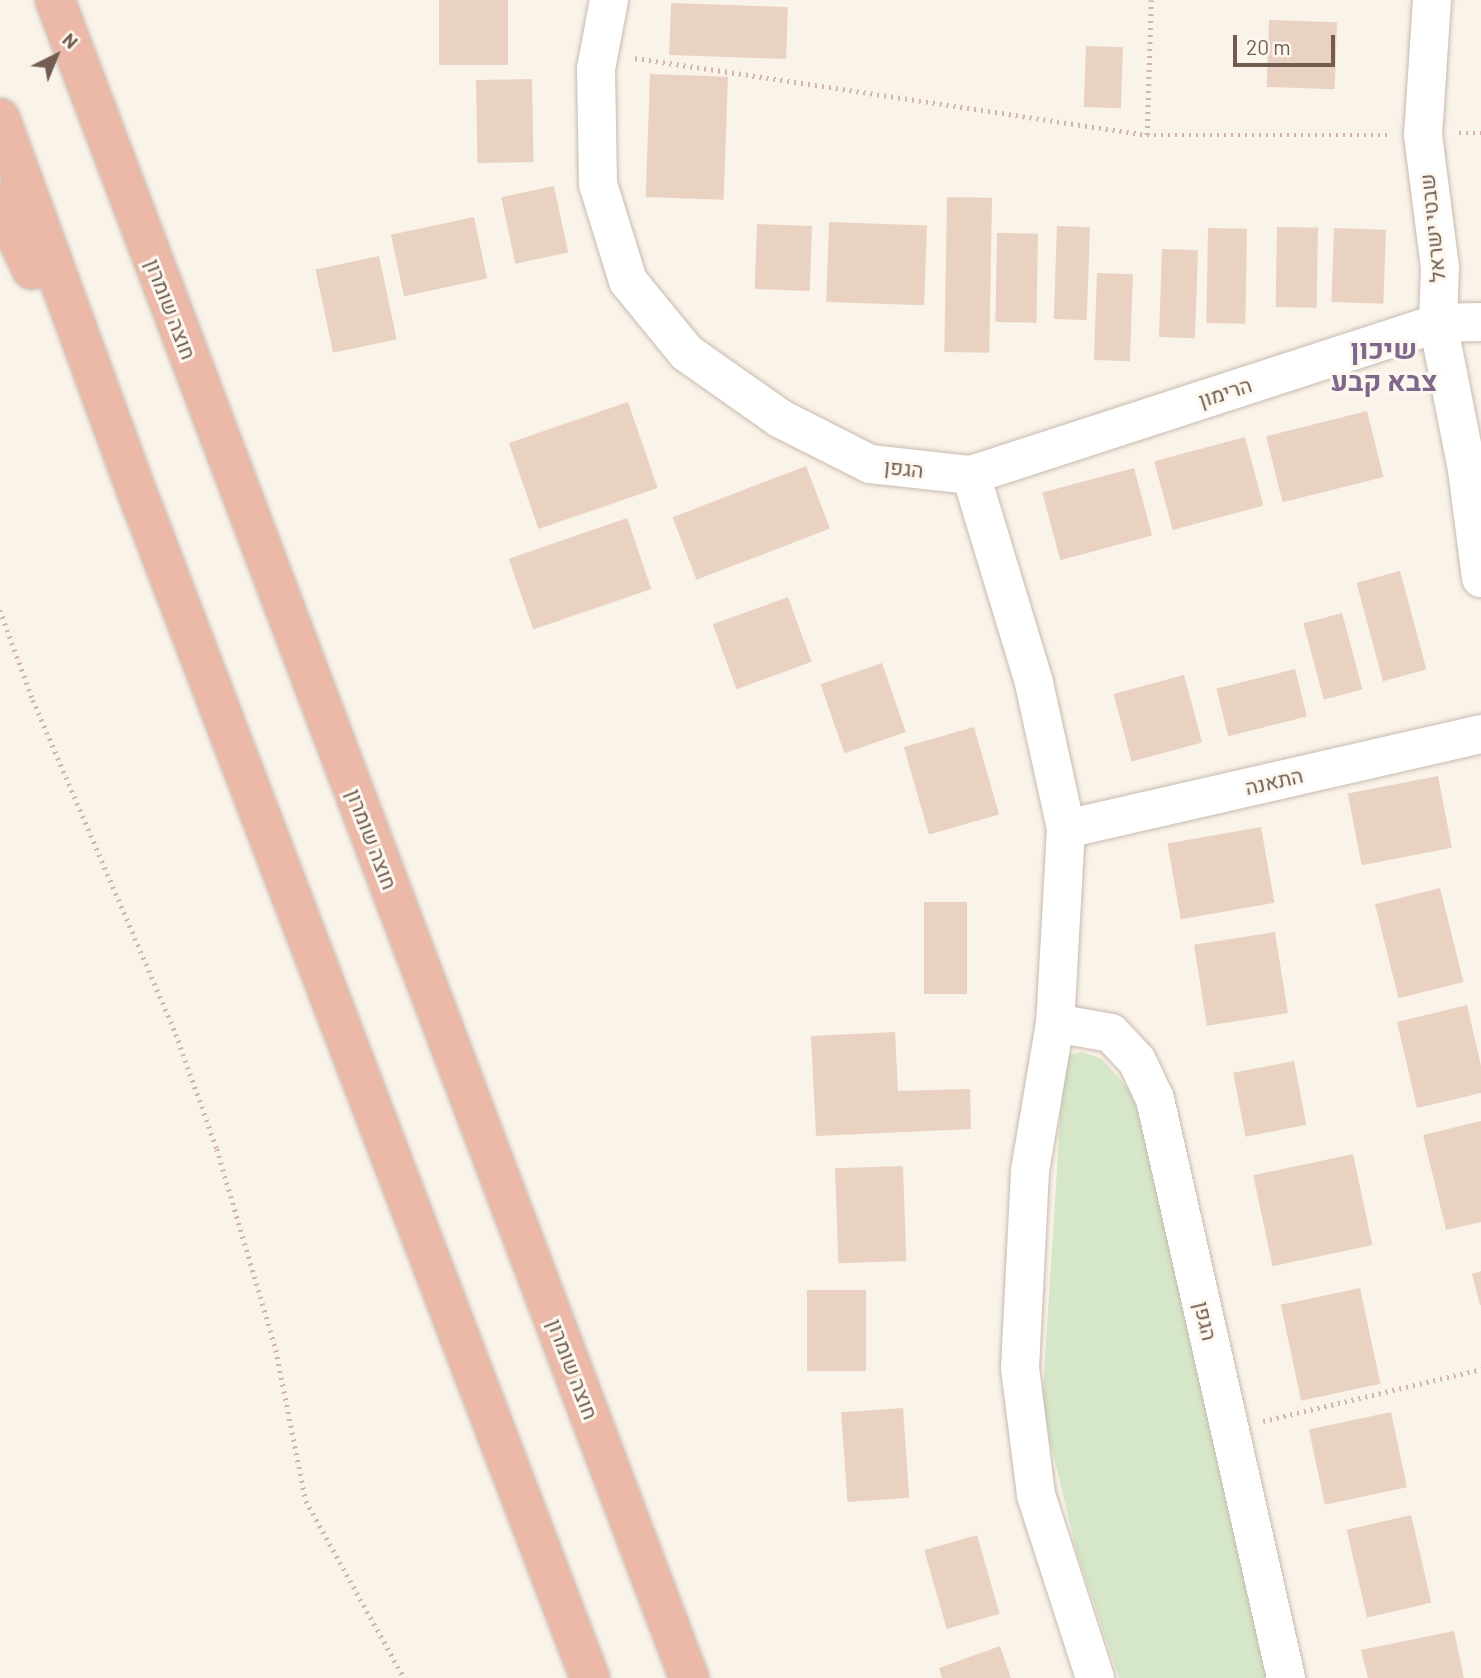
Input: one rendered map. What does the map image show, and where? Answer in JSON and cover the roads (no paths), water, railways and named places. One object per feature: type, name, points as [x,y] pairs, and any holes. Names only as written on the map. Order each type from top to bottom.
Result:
[{"type":"highway","name":"חוצה שומרון","points":[[55,0],[689,1678]]},
{"type":"highway","points":[[0,118],[142,506],[590,1678]]},
{"type":"highway","points":[[0,202],[142,506]]},
{"type":"street","name":"הגפן","points":[[609,0],[600,53],[598,184],[628,281],[687,354],[781,419],[870,464],[971,475]]},
{"type":"street","name":"שבטי ישראל","points":[[1432,0],[1423,135],[1440,268],[1438,323],[1467,470],[1481,578]]},
{"type":"street","name":"הרימון","points":[[971,475],[1438,323],[1481,322]]},
{"type":"street","points":[[971,475],[1034,683],[1066,829],[1055,1024],[1030,1171],[1020,1368],[1036,1495],[1095,1678]]},
{"type":"street","name":"התאנה","points":[[1066,829],[1481,734]]},
{"type":"street","name":"הגפן","points":[[1055,1024],[1111,1033],[1137,1061],[1155,1099],[1286,1678]]},
{"type":"district","name":"שיכון צבא קבע","points":[[1384,364]]}]
